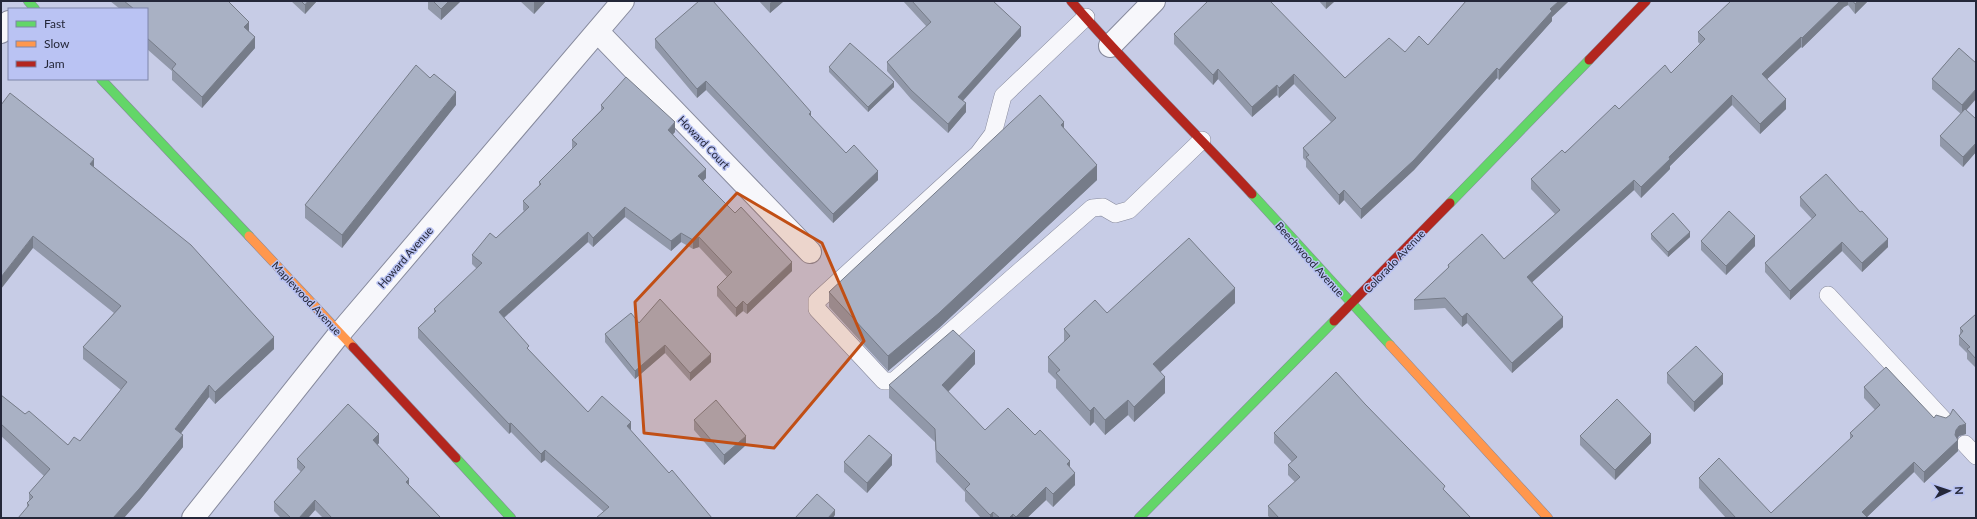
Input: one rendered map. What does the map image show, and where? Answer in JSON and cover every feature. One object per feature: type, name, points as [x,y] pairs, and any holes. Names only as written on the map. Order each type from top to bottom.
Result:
[{"type":"street","name":"Howard Avenue","points":[[193,518],[340,332],[623,1]]},
{"type":"street","name":"Beechwood Avenue","points":[[1072,1],[1110,46],[1202,140],[1548,518]]},
{"type":"street","points":[[1110,46],[1154,1]]},
{"type":"street","name":"Colorado Avenue","points":[[1140,518],[1646,1]]},
{"type":"street","points":[[1,32],[8,23]]},
{"type":"street","name":"Howard Court","points":[[598,32],[810,252]]},
{"type":"street","name":"Maplewood Avenue","points":[[102,80],[340,332],[512,518]]},
{"type":"lane","points":[[1086,17],[1003,96],[993,134],[978,154],[817,300],[817,309],[879,376],[884,381],[894,381],[1092,208],[1103,207],[1115,214],[1129,210],[1202,140]]},
{"type":"lane","points":[[1828,295],[1943,420]]},
{"type":"highlighted area","points":[[737,193],[822,243],[864,341],[774,448],[644,433],[635,302]]},
{"type":"building","points":[[124,1],[228,1],[249,22],[244,27],[255,37],[202,97],[172,69],[176,64],[148,39],[148,8],[133,8]]},
{"type":"building","points":[[301,1],[308,1],[305,5]]},
{"type":"building","points":[[433,1],[449,1],[441,9]]},
{"type":"building","points":[[699,1],[713,1],[811,112],[809,114],[846,153],[854,145],[878,171],[833,214],[706,81],[697,89],[655,39]]},
{"type":"building","points":[[912,1],[993,1],[1021,27],[958,97],[966,103],[948,124],[911,90],[887,62],[931,22]]},
{"type":"building","points":[[1208,1],[1270,1],[1345,78],[1389,38],[1405,52],[1419,36],[1428,45],[1466,1],[1559,1],[1550,9],[1552,11],[1499,70],[1497,68],[1414,160],[1361,209],[1344,190],[1339,195],[1306,157],[1309,155],[1303,148],[1336,118],[1294,74],[1279,88],[1277,85],[1252,107],[1218,69],[1213,75],[1174,34]]},
{"type":"building","points":[[1731,1],[1840,1],[1762,74],[1786,99],[1760,124],[1732,95],[1641,187],[1634,180],[1527,277],[1563,317],[1512,363],[1467,313],[1462,317],[1445,298],[1414,300],[1449,267],[1448,265],[1482,234],[1504,259],[1560,210],[1531,179],[1562,150],[1565,153],[1615,105],[1619,109],[1665,65],[1671,73],[1705,39],[1698,32]]},
{"type":"building","points":[[850,43],[894,82],[868,107],[829,67]]},
{"type":"building","points":[[1959,48],[1976,63],[1976,89],[1962,105],[1932,79]]},
{"type":"building","points":[[416,65],[430,78],[434,74],[456,92],[342,235],[305,205]]},
{"type":"building","points":[[626,77],[675,122],[668,130],[706,169],[698,176],[735,213],[741,207],[792,262],[747,305],[743,301],[736,308],[717,287],[732,272],[699,237],[693,240],[681,233],[671,241],[625,207],[593,238],[588,232],[499,312],[529,346],[527,348],[588,412],[602,396],[631,422],[627,426],[669,473],[672,470],[712,518],[596,518],[609,507],[545,450],[541,454],[511,423],[509,424],[418,328],[436,311],[434,309],[482,263],[472,255],[490,233],[496,238],[529,207],[523,201],[541,184],[539,182],[577,144],[572,140],[604,108],[601,105]]},
{"type":"building","points":[[10,93],[94,159],[90,164],[191,245],[274,337],[215,392],[209,385],[175,429],[183,435],[113,518],[18,518],[29,505],[27,503],[33,497],[29,493],[50,469],[1,424],[1,395],[25,414],[29,411],[68,445],[74,437],[80,441],[127,382],[83,347],[121,306],[33,236],[1,277],[1,105]]},
{"type":"building","points":[[1040,95],[1064,122],[1061,125],[1097,165],[939,313],[888,356],[829,292]]},
{"type":"building","points":[[1965,109],[1976,119],[1976,143],[1963,157],[1940,136]]},
{"type":"building","points":[[1826,174],[1860,212],[1862,211],[1888,239],[1862,263],[1842,242],[1790,291],[1765,263],[1816,215],[1800,197]]},
{"type":"building","points":[[1729,211],[1755,236],[1726,266],[1701,241]]},
{"type":"building","points":[[1673,213],[1690,232],[1668,252],[1651,234]]},
{"type":"building","points":[[1189,238],[1235,288],[1153,364],[1165,377],[1134,407],[1128,400],[1105,420],[1094,407],[1090,411],[1056,373],[1060,370],[1048,357],[1070,336],[1064,329],[1095,300],[1107,313]]},
{"type":"building","points":[[660,299],[711,354],[690,373],[665,345],[635,371],[605,334],[631,313],[639,323]]},
{"type":"building","points":[[1976,314],[1976,359],[1967,349],[1970,347],[1959,336],[1963,331],[1960,328]]},
{"type":"building","points":[[953,330],[975,351],[942,385],[985,430],[1008,408],[1035,435],[1040,430],[1070,461],[1067,464],[1075,473],[1053,494],[1046,487],[1016,517],[1013,514],[1009,518],[1000,518],[993,512],[990,515],[965,489],[970,484],[936,450],[935,429],[889,385]]},
{"type":"building","points":[[1696,346],[1723,374],[1694,402],[1667,373]]},
{"type":"building","points":[[1886,367],[1934,418],[1936,415],[1946,418],[1950,415],[1953,409],[1966,424],[1959,426],[1956,430],[1955,435],[1958,440],[1924,472],[1914,462],[1862,512],[1868,518],[1736,518],[1699,478],[1719,458],[1771,513],[1853,436],[1850,433],[1880,405],[1864,387]]},
{"type":"building","points":[[1336,372],[1445,486],[1443,489],[1471,518],[1279,518],[1268,506],[1300,477],[1288,465],[1297,457],[1274,433]]},
{"type":"building","points":[[1617,399],[1651,434],[1615,470],[1580,436]]},
{"type":"building","points":[[716,400],[746,436],[724,455],[694,420]]},
{"type":"building","points":[[348,404],[379,434],[373,440],[409,479],[406,482],[441,518],[332,518],[315,500],[299,518],[291,518],[274,502],[305,467],[297,459]]},
{"type":"building","points":[[869,435],[892,455],[867,483],[844,462]]},
{"type":"building","points":[[817,494],[835,510],[828,518],[795,518]]},
{"type":"traffic: fast","points":[[28,1],[34,8]]},
{"type":"traffic: fast","points":[[1450,203],[1589,60]]},
{"type":"traffic: fast","points":[[102,80],[249,236]]},
{"type":"traffic: fast","points":[[1252,194],[1390,345]]},
{"type":"traffic: fast","points":[[1139,518],[1334,321]]},
{"type":"traffic: fast","points":[[456,458],[511,518]]},
{"type":"traffic: slow","points":[[249,236],[353,347]]},
{"type":"traffic: slow","points":[[1390,345],[1548,518]]},
{"type":"traffic: jam","points":[[1071,1],[1115,50],[1252,194]]},
{"type":"traffic: jam","points":[[1589,60],[1646,1]]},
{"type":"traffic: jam","points":[[1334,321],[1450,203]]},
{"type":"traffic: jam","points":[[353,347],[456,458]]}]
